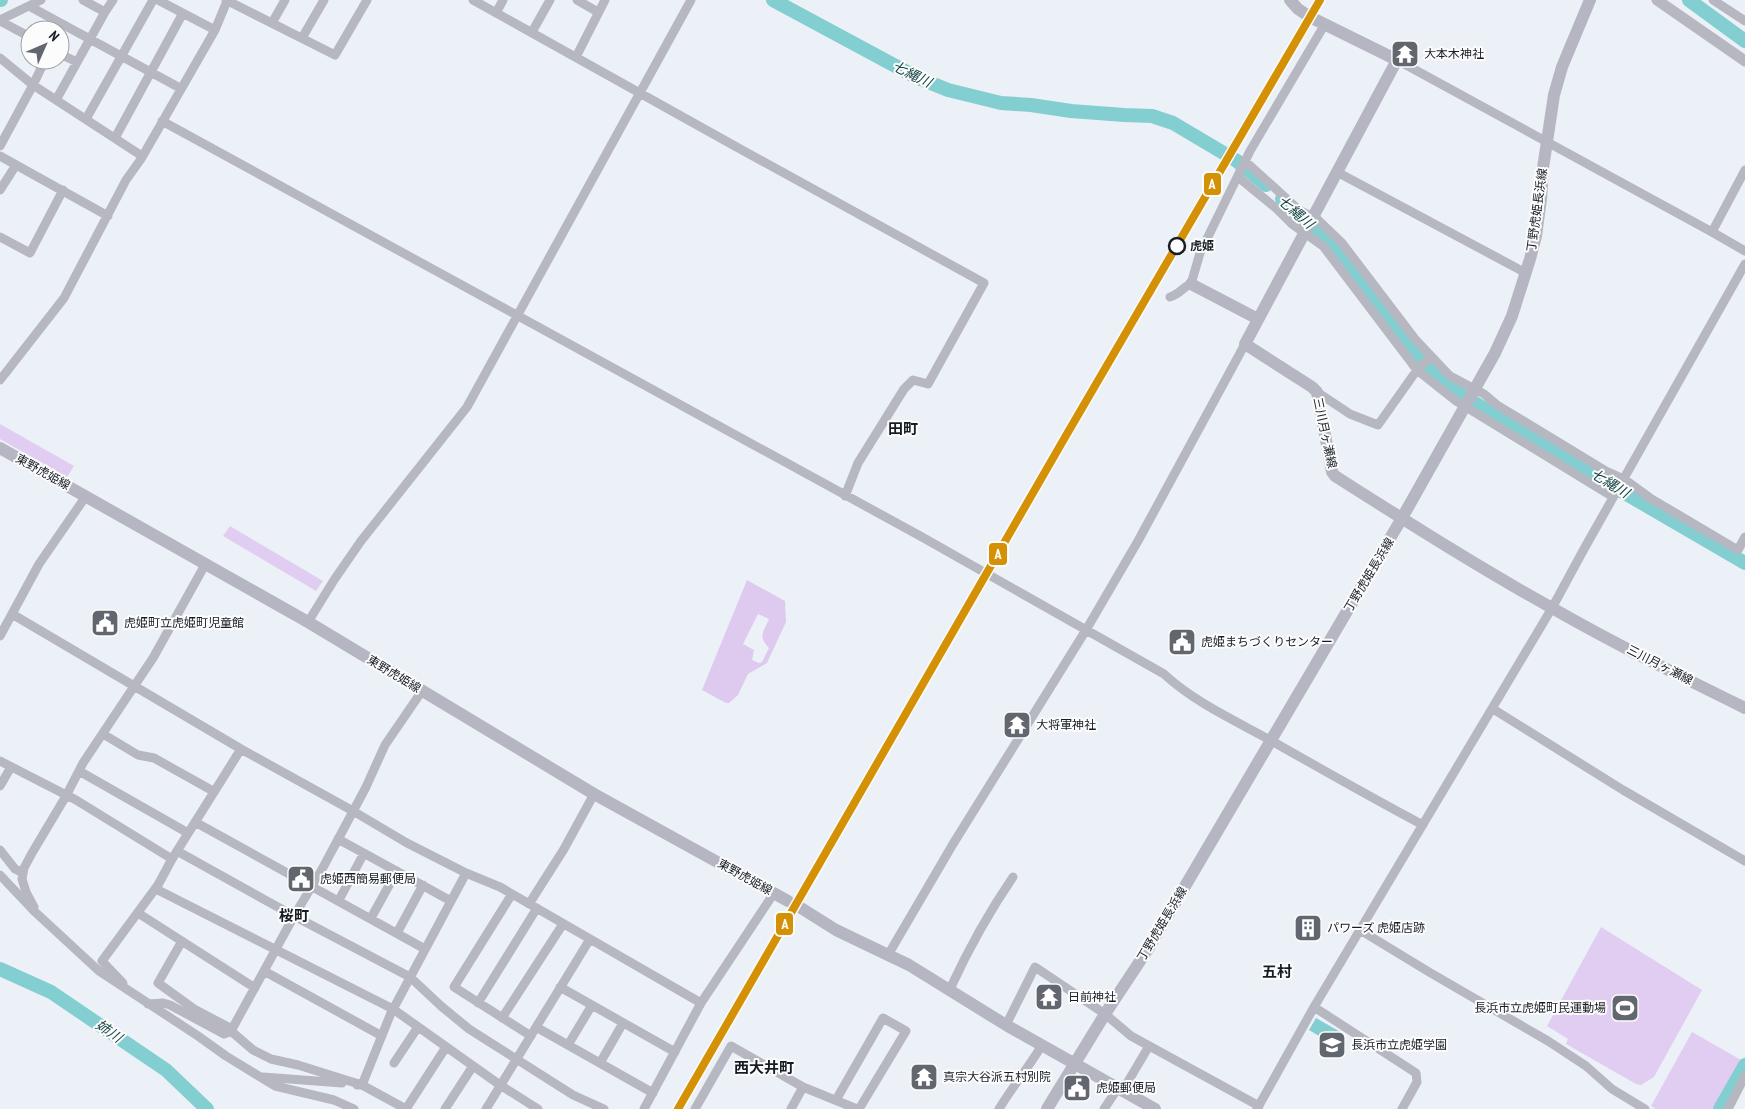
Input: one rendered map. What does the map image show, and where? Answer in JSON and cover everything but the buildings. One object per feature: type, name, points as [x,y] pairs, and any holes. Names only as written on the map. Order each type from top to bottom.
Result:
[{"type":"main road","points":[[1245,344],[1397,60],[1302,12],[1290,0]]},
{"type":"main road","name":"丁野虎姫長浜線","points":[[1047,1109],[1105,1014],[1148,949],[1402,518],[1494,353],[1512,316],[1526,273],[1536,236],[1554,95],[1562,67],[1590,0]]},
{"type":"main road","points":[[1191,284],[1258,319]]},
{"type":"main road","name":"三川月ヶ瀬線","points":[[1245,344],[1312,387],[1316,392],[1332,472],[1335,476],[1552,608],[1676,674],[1745,708]]},
{"type":"main road","name":"東野虎姫線","points":[[0,448],[308,622],[594,794],[788,901]]},
{"type":"main road","points":[[801,908],[836,930],[909,965],[1006,1025],[1155,1109]]},
{"type":"street","points":[[0,20],[41,0]]},
{"type":"street","points":[[83,0],[105,12]]},
{"type":"street","points":[[56,100],[113,0]]},
{"type":"street","points":[[86,119],[120,55],[153,0]]},
{"type":"street","points":[[158,0],[214,30]]},
{"type":"street","points":[[0,380],[64,298],[126,180],[142,156],[214,30],[226,0],[242,4],[272,23],[336,55],[367,0]]},
{"type":"street","points":[[272,23],[285,0]]},
{"type":"street","points":[[302,38],[324,0]]},
{"type":"street","points":[[473,0],[984,283],[928,384],[913,380],[904,388],[858,463],[845,496]]},
{"type":"street","points":[[496,12],[503,0]]},
{"type":"street","points":[[532,32],[550,0]]},
{"type":"street","points":[[578,0],[598,12]]},
{"type":"street","points":[[576,57],[605,0]]},
{"type":"street","points":[[308,622],[361,541],[467,407],[691,0]]},
{"type":"street","points":[[1657,0],[1745,61]]},
{"type":"street","points":[[1713,0],[1745,21]]},
{"type":"street","points":[[1722,7],[1730,0]]},
{"type":"street","points":[[29,6],[180,88]]},
{"type":"street","points":[[115,138],[183,12]]},
{"type":"street","points":[[0,20],[20,32]]},
{"type":"street","points":[[1170,297],[1180,293],[1185,286],[1191,284],[1200,253],[1245,161],[1325,24]]},
{"type":"street","points":[[0,58],[33,85],[142,156]]},
{"type":"street","points":[[70,59],[77,62]]},
{"type":"street","points":[[1397,60],[1745,251]]},
{"type":"street","points":[[0,146],[40,70]]},
{"type":"street","points":[[162,121],[922,537],[1164,674],[1196,698],[1423,825]]},
{"type":"street","points":[[0,156],[108,216]]},
{"type":"street","points":[[1245,161],[1299,210],[1313,217],[1342,243],[1415,339],[1450,376],[1589,461],[1624,479],[1650,498],[1742,552],[1745,537]]},
{"type":"street","points":[[0,190],[16,165]]},
{"type":"street","points":[[1712,232],[1745,170]]},
{"type":"street","points":[[1337,172],[1526,273]]},
{"type":"street","points":[[1238,177],[1304,233],[1323,246],[1417,370],[1441,390],[1613,498]]},
{"type":"street","points":[[0,237],[30,253],[62,190]]},
{"type":"street","points":[[1006,1025],[1035,967],[1105,1014],[1131,1036],[1258,1107],[1314,1007],[1552,608],[1745,264]]},
{"type":"street","points":[[888,955],[1086,630],[1138,541],[1245,344]]},
{"type":"street","points":[[1316,392],[1350,414],[1378,425],[1417,370],[1431,356]]},
{"type":"street","points":[[0,636],[39,564],[86,496]]},
{"type":"street","points":[[38,914],[26,892],[22,879],[23,873],[42,835],[79,771],[135,687],[206,563]]},
{"type":"street","points":[[12,614],[241,749],[407,843],[466,873],[500,887],[701,1003]]},
{"type":"street","points":[[148,1004],[163,1002],[224,1034],[231,1030],[294,916],[313,886],[385,746],[422,691]]},
{"type":"street","points":[[1493,709],[1623,790],[1745,861]]},
{"type":"street","points":[[103,734],[138,755],[154,758],[214,791]]},
{"type":"street","points":[[130,992],[102,961],[156,889],[188,833],[241,749]]},
{"type":"street","points":[[0,761],[76,800],[175,855],[410,977],[441,1006],[470,1028],[573,1095],[604,1109]]},
{"type":"street","points":[[0,786],[11,767]]},
{"type":"street","points":[[79,771],[188,833]]},
{"type":"street","points":[[478,1003],[594,794]]},
{"type":"street","points":[[195,822],[425,949]]},
{"type":"street","points":[[338,839],[451,901]]},
{"type":"street","points":[[0,850],[15,869],[23,873]]},
{"type":"street","points":[[339,900],[364,853]]},
{"type":"street","points":[[371,918],[397,871]]},
{"type":"street","points":[[362,1085],[393,1009],[466,873]]},
{"type":"street","points":[[0,875],[38,914],[99,971],[148,1004],[275,1086],[334,1100],[354,1109]]},
{"type":"street","points":[[950,990],[988,915],[1013,876]]},
{"type":"street","points":[[397,933],[423,885]]},
{"type":"street","points":[[156,889],[393,1009],[500,1086],[538,1109]]},
{"type":"street","points":[[644,1109],[701,1003],[774,893]]},
{"type":"street","points":[[512,894],[454,987],[530,1036]]},
{"type":"street","points":[[138,913],[255,988]]},
{"type":"street","points":[[502,1018],[563,924]]},
{"type":"street","points":[[1360,930],[1548,1040],[1567,1057],[1586,1066],[1600,1084],[1645,1109]]},
{"type":"street","points":[[487,1109],[590,939]]},
{"type":"street","points":[[182,941],[158,982],[194,1009],[231,1030],[253,1050],[271,1059],[298,1065],[362,1085],[406,1109],[446,1047]]},
{"type":"street","points":[[264,971],[382,1036]]},
{"type":"street","points":[[560,987],[675,1052]]},
{"type":"street","points":[[568,1045],[592,1005]]},
{"type":"street","points":[[1314,1007],[1416,1073],[1417,1082],[1402,1109]]},
{"type":"street","points":[[695,1109],[731,1046],[803,1087],[858,1109],[906,1031],[883,1018],[836,1100]]},
{"type":"street","points":[[600,1063],[623,1023]]},
{"type":"street","points":[[536,1026],[653,1093]]},
{"type":"street","points":[[394,1063],[418,1027]]},
{"type":"street","points":[[999,1109],[1009,1091],[1034,1059],[1042,1045]]},
{"type":"street","points":[[1104,1109],[1149,1046]]},
{"type":"street","points":[[445,1109],[472,1066]]},
{"type":"street","points":[[1728,1109],[1745,1076]]},
{"type":"street","points":[[260,1077],[362,1085]]},
{"type":"street","points":[[792,1109],[803,1087]]},
{"type":"shaded area","points":[[0,424],[74,466],[67,477],[0,439]]},
{"type":"shaded area","points":[[230,526],[323,581],[316,591],[223,536]]},
{"type":"shaded area","points":[[747,580],[785,601],[786,622],[767,663],[748,674],[738,695],[729,703],[726,703],[702,690]],"holes":[[[758,614],[769,619],[763,631],[764,640],[769,648],[762,662],[759,663],[752,660],[754,650],[743,644]]]},
{"type":"shaded area","name":"長浜市立虎姫町民運動場","points":[[1601,927],[1702,990],[1654,1077],[1641,1085],[1636,1084],[1566,1044],[1568,1039],[1547,1026]]},
{"type":"shaded area","points":[[1692,1032],[1743,1061],[1716,1109],[1656,1109],[1651,1106]]},
{"type":"water","points":[[1316,1018],[1344,1034],[1337,1047],[1309,1030]]},
{"type":"waterway","name":"七縄川","points":[[773,0],[916,77],[948,90],[1001,103],[1071,111],[1152,116],[1173,123],[1237,161],[1266,185]]},
{"type":"waterway","points":[[1689,0],[1745,41]]},
{"type":"waterway","name":"七縄川","points":[[1282,199],[1301,220],[1328,241],[1410,348],[1452,389],[1568,460],[1745,563]]},
{"type":"waterway","name":"姉川","points":[[0,969],[51,992],[166,1070],[207,1109]]},
{"type":"waterway","points":[[1720,1109],[1745,1065]]},
{"type":"transit line","name":"A","points":[[678,1109],[1064,439],[1320,0]]},
{"type":"place","name":"大本木神社","points":[[1405,54]]},
{"type":"place","name":"虎姫","points":[[1177,246]]},
{"type":"place","name":"虎姫町立虎姫町児童館","points":[[105,623]]},
{"type":"place","name":"虎姫まちづくりセンター","points":[[1182,642]]},
{"type":"place","name":"大将軍神社","points":[[1017,725]]},
{"type":"place","name":"虎姫西簡易郵便局","points":[[301,879]]},
{"type":"place","name":"パワーズ 虎姫店跡","points":[[1308,928]]},
{"type":"place","name":"日前神社","points":[[1049,997]]},
{"type":"place","name":"長浜市立虎姫町民運動場","points":[[1625,1008]]},
{"type":"place","name":"長浜市立虎姫学園","points":[[1332,1045]]},
{"type":"place","name":"真宗大谷派五村別院","points":[[924,1077]]},
{"type":"place","name":"虎姫郵便局","points":[[1077,1088]]},
{"type":"district","name":"田町","points":[[903,429]]},
{"type":"district","name":"桜町","points":[[294,916]]},
{"type":"district","name":"五村","points":[[1277,972]]},
{"type":"district","name":"西大井町","points":[[764,1068]]}]
